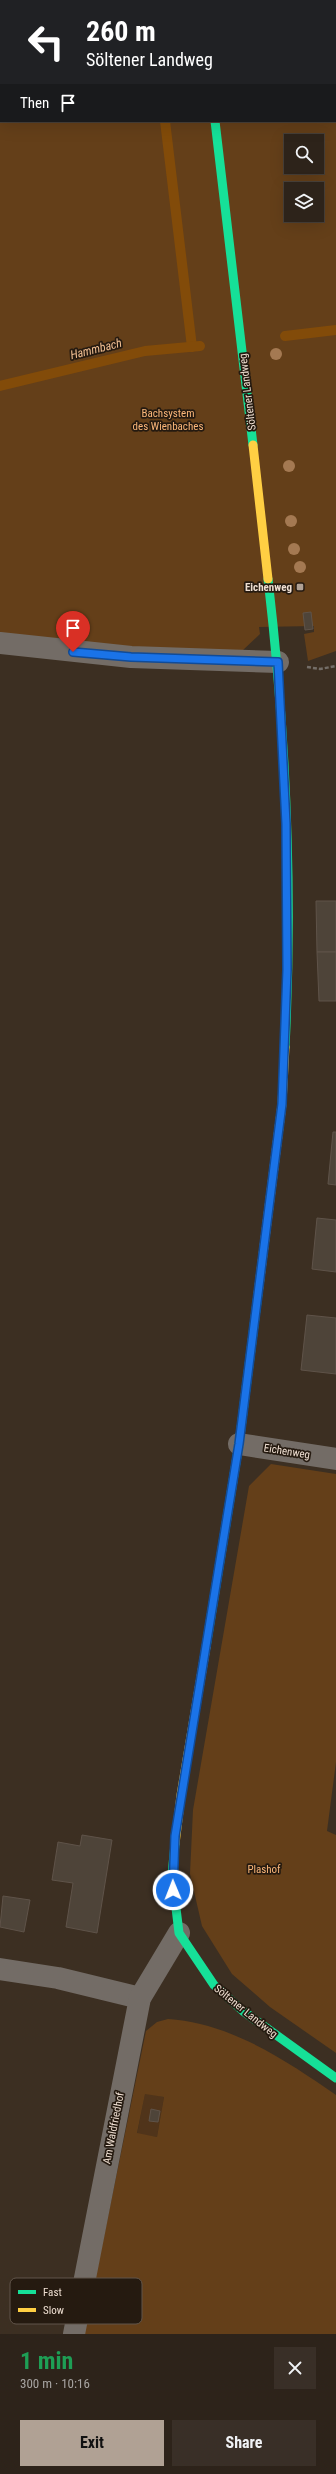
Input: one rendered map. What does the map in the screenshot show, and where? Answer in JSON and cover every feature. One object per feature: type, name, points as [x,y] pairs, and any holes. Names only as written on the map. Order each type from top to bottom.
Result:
[{"type":"street","name":"Söltener Landweg","points":[[215,122],[278,662],[286,824],[287,970],[282,1104],[239,1444],[175,1836],[172,1875],[174,1904],[180,1933],[214,1985],[244,2012],[336,2078]]},
{"type":"street","points":[[0,643],[131,657],[278,662]]},
{"type":"street","name":"Eichenweg","points":[[239,1444],[336,1459]]},
{"type":"street","name":"Am Waldfriedhof","points":[[85,2278],[140,1998],[180,1933]]},
{"type":"street","points":[[0,1969],[58,1978],[140,1998]]},
{"type":"street","name":"Am Waldfriedhof","points":[[74,2334],[76,2324]]},
{"type":"path","points":[[300,666],[320,669],[336,666]]},
{"type":"shaded area","points":[[145,2093],[164,2097],[157,2137],[137,2134]]},
{"type":"green space","name":"Bachsystem des Wienbaches","points":[[0,122],[336,122],[336,651],[308,661],[304,634],[314,632],[314,626],[259,627],[260,634],[242,651],[178,653],[0,635]]},
{"type":"green space","name":"Plashof","points":[[271,1464],[336,1474],[336,1762],[327,1831],[336,1835],[336,2053],[270,2007],[232,1974],[202,1926],[190,1874],[193,1810],[249,1486]]},
{"type":"green space","points":[[168,2019],[191,2022],[213,2028],[256,2045],[297,2069],[336,2095],[336,2334],[84,2334],[86,2324],[142,2324],[142,2278],[95,2278],[146,2031],[157,2022]],"holes":[[[145,2094],[164,2097],[157,2137],[137,2133]]]},
{"type":"building","points":[[311,612],[313,629],[305,630],[303,613]]},
{"type":"building","points":[[316,901],[336,901],[336,952],[317,952]]},
{"type":"building","points":[[317,952],[336,952],[336,1001],[319,1001]]},
{"type":"building","points":[[333,1132],[336,1132],[336,1185],[328,1184]]},
{"type":"building","points":[[317,1218],[336,1220],[336,1272],[312,1269]]},
{"type":"building","points":[[307,1315],[336,1318],[336,1374],[301,1370]]},
{"type":"building","points":[[82,1835],[112,1840],[97,1933],[66,1927],[73,1883],[52,1880],[58,1842],[80,1846]]},
{"type":"building","points":[[3,1896],[30,1900],[24,1932],[0,1927]]},
{"type":"building","points":[[151,2109],[160,2111],[158,2122],[149,2121]]},
{"type":"waterway","points":[[165,122],[192,347]]},
{"type":"waterway","name":"Hammbach","points":[[285,336],[336,330]]},
{"type":"waterway","name":"Hammbach","points":[[0,386],[145,351],[200,346]]},
{"type":"traffic: fast","points":[[215,122],[253,445]]},
{"type":"traffic: fast","points":[[268,579],[279,695],[286,812],[288,930],[285,1047]]},
{"type":"traffic: fast","points":[[206,1647],[239,1444],[258,1294]]},
{"type":"traffic: fast","points":[[175,1844],[172,1875],[179,1933],[214,1985],[243,2011],[336,2078]]},
{"type":"traffic: slow","points":[[253,445],[268,579]]},
{"type":"traffic: slow","points":[[258,1294],[282,1104],[285,1047]]},
{"type":"traffic: slow","points":[[175,1844],[181,1795],[206,1647]]},
{"type":"place","name":"Eichenweg","points":[[300,587]]},
{"type":"route","points":[[73,652],[131,657],[278,662],[286,824],[288,985],[282,1104],[239,1444],[175,1836],[172,1875],[173,1890]]}]
